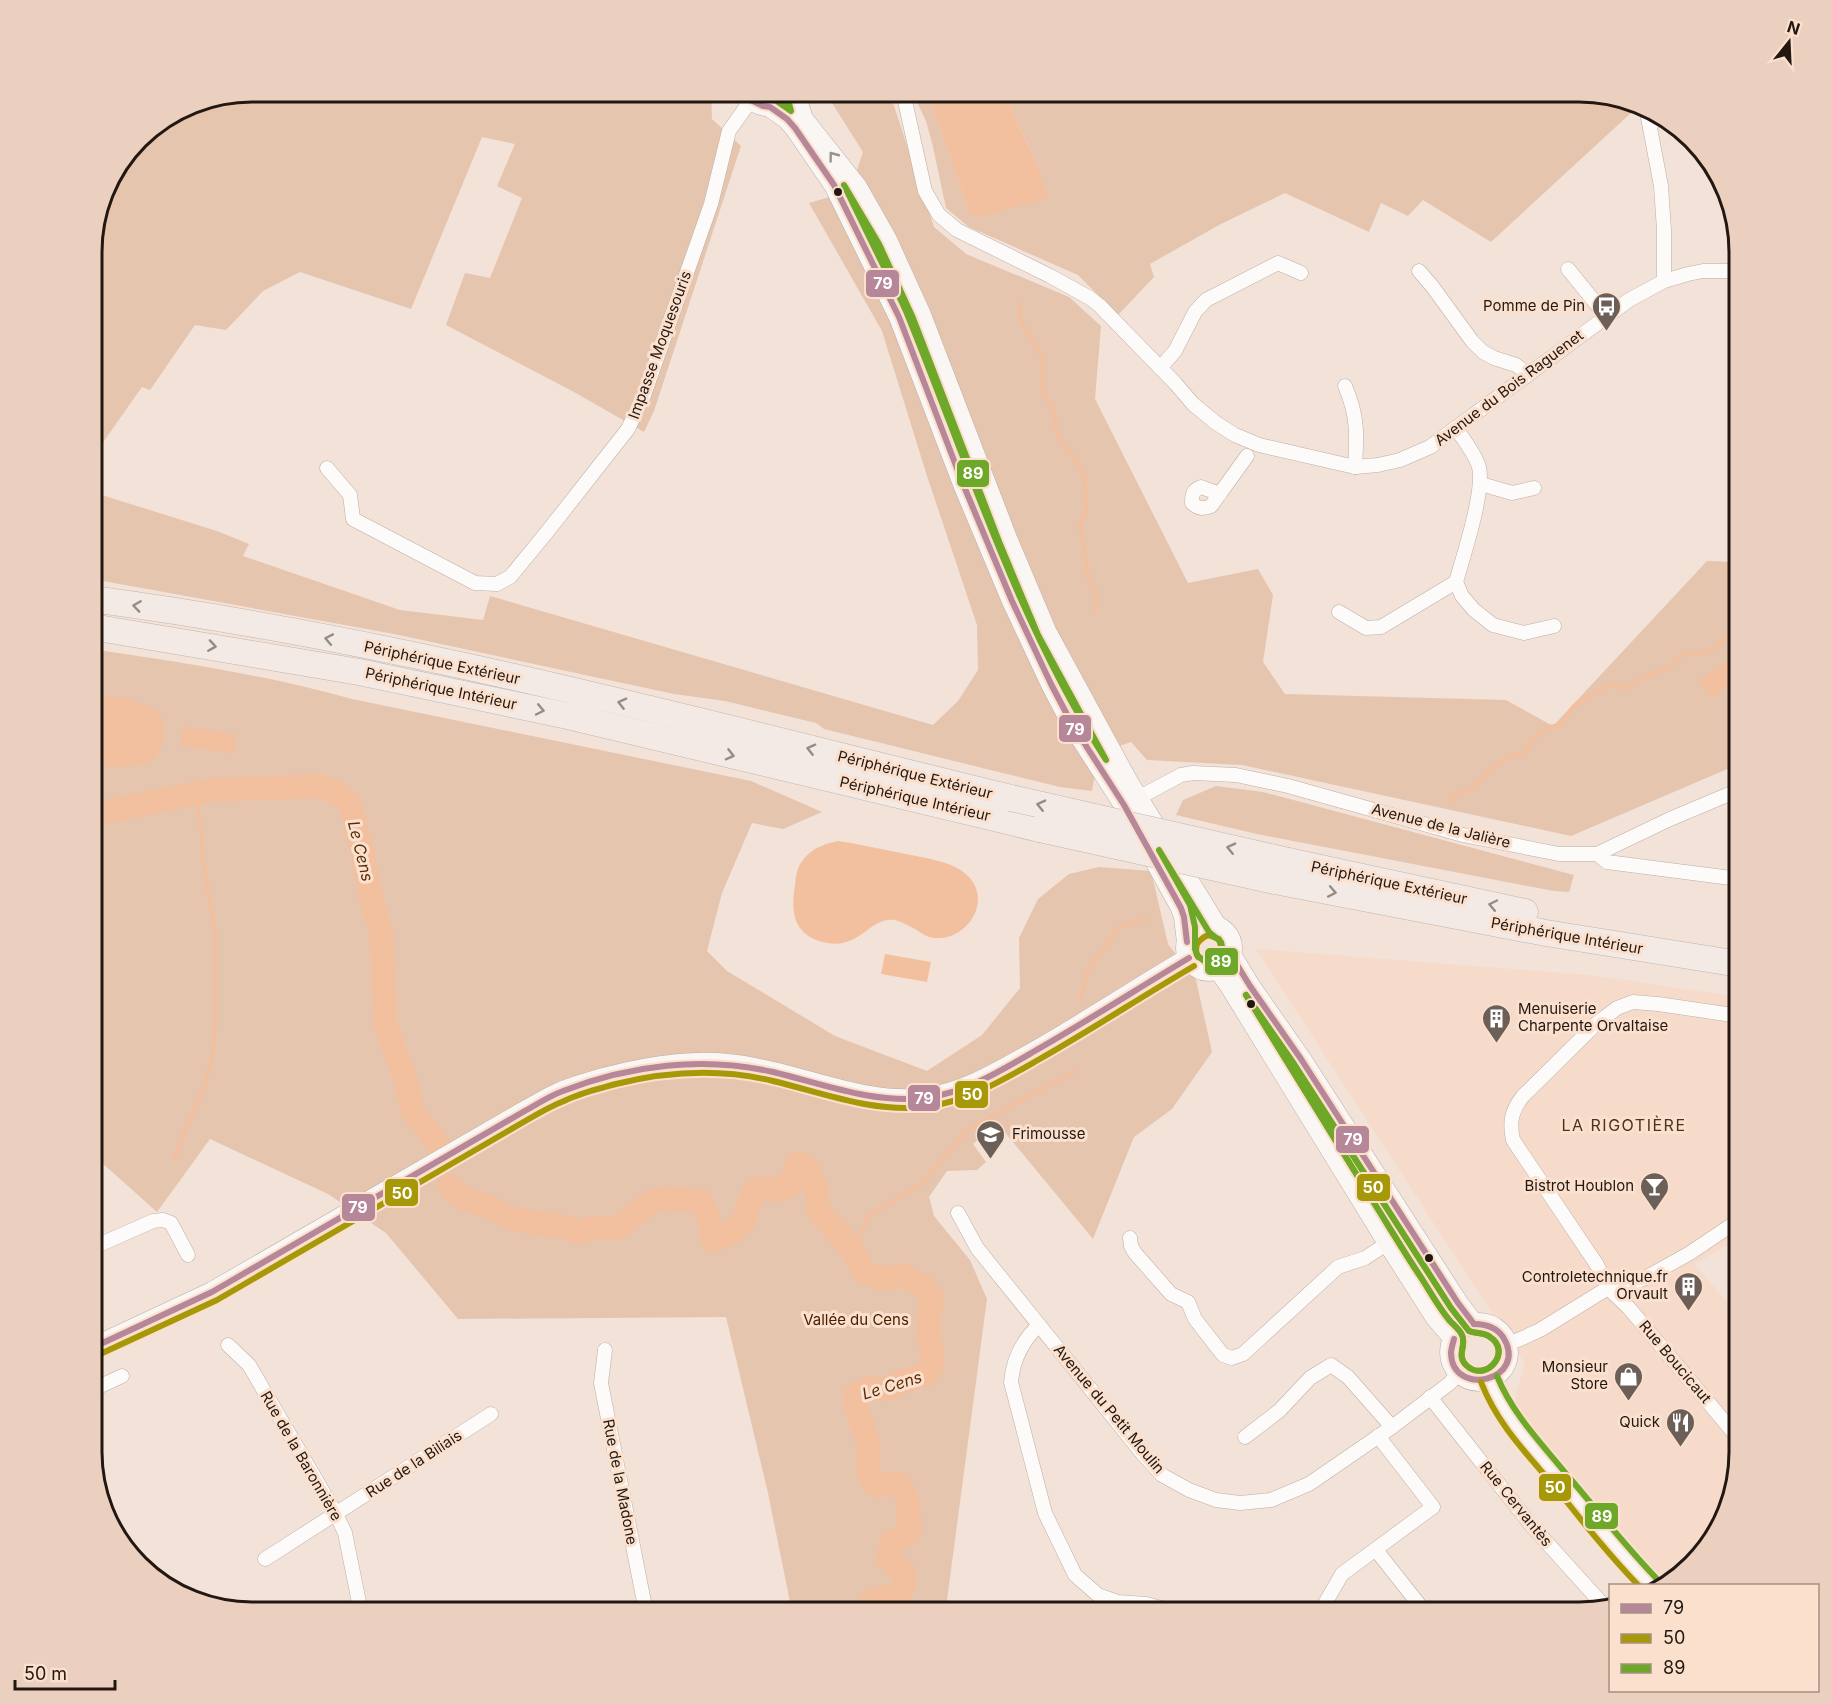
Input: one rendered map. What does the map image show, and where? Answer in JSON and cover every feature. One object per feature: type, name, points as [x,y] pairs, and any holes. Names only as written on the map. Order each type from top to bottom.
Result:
[{"type":"highway","name":"Périphérique Extérieur","points":[[102,601],[245,623],[484,671],[590,695],[1011,798],[1281,871],[1729,949]]},
{"type":"highway","name":"Périphérique Intérieur","points":[[102,629],[360,672],[568,716],[1040,829],[1281,871],[1471,919],[1650,951],[1729,951]]},
{"type":"highway","points":[[1650,951],[1679,967],[1729,976]]},
{"type":"main road","points":[[757,102],[770,107],[786,102]]},
{"type":"main road","points":[[770,107],[787,118],[834,185],[899,317],[963,484],[1012,601],[1072,724],[1131,802],[1217,927],[1229,938],[1232,948],[1224,962],[1210,971],[1201,970],[1192,964],[1181,908],[1131,802],[1128,782],[1046,631],[1008,541],[921,315],[887,240],[857,187],[803,119],[798,102]]},
{"type":"main road","points":[[102,1343],[212,1292],[562,1092],[610,1077],[693,1063],[728,1064],[773,1072],[866,1095],[923,1099],[950,1093],[978,1084],[1067,1034],[1188,950],[1192,933],[1199,928],[1217,927]]},
{"type":"main road","points":[[1224,962],[1230,986],[1388,1243],[1436,1318],[1454,1340]]},
{"type":"main road","points":[[1224,962],[1250,986],[1302,1059],[1458,1303],[1474,1324]]},
{"type":"main road","points":[[1474,1324],[1483,1324],[1496,1329],[1502,1335],[1508,1350],[1506,1363],[1498,1374],[1482,1381],[1473,1380],[1459,1372],[1451,1359],[1454,1340],[1464,1328],[1474,1324]]},
{"type":"main road","points":[[1490,1379],[1493,1391],[1514,1425],[1650,1584]]},
{"type":"street","name":"Impasse Moquesouris","points":[[327,468],[350,495],[353,519],[475,583],[496,584],[510,577],[627,429],[644,395],[711,204],[729,131],[744,102]]},
{"type":"street","name":"Avenue du Bois Raguenet","points":[[905,102],[925,191],[939,215],[957,230],[1090,298],[1193,404],[1234,435],[1258,445],[1355,467],[1400,460],[1430,447],[1606,316],[1629,300],[1664,281],[1703,271],[1729,270]]},
{"type":"street","points":[[1649,121],[1661,186],[1664,281]]},
{"type":"street","points":[[1160,368],[1175,351],[1195,312],[1206,300],[1278,263],[1301,273]]},
{"type":"street","points":[[1568,269],[1606,316]]},
{"type":"street","points":[[1419,271],[1472,341],[1483,352],[1515,365],[1528,374]]},
{"type":"street","points":[[1345,386],[1354,406],[1357,437],[1355,467]]},
{"type":"street","points":[[1456,428],[1479,464],[1481,484],[1456,582],[1462,596],[1474,610],[1493,625],[1524,633],[1554,626]]},
{"type":"street","points":[[1220,494],[1247,456]]},
{"type":"street","points":[[1481,484],[1512,493],[1534,488]]},
{"type":"street","points":[[1339,612],[1366,628],[1381,627],[1456,582]]},
{"type":"street","name":"Avenue de la Jalière","points":[[1131,802],[1181,775],[1193,772],[1236,775],[1288,786],[1463,835],[1559,854],[1597,854],[1729,794]]},
{"type":"street","points":[[1597,854],[1607,862],[1729,878]]},
{"type":"street","name":"Rue Boucicaut","points":[[1729,1015],[1633,1002],[1617,1008],[1596,1024],[1523,1096],[1515,1106],[1510,1128],[1513,1140],[1597,1265],[1608,1288],[1629,1308],[1729,1426]]},
{"type":"street","name":"Avenue du Petit Moulin","points":[[958,1213],[977,1248],[1124,1432],[1162,1475],[1189,1490],[1216,1500],[1240,1503],[1271,1500],[1309,1484],[1430,1398],[1450,1383],[1459,1372]]},
{"type":"street","points":[[102,1244],[153,1221],[163,1220],[171,1223],[188,1255]]},
{"type":"street","points":[[1506,1343],[1540,1330],[1608,1288],[1625,1286],[1645,1278],[1690,1253],[1729,1227]]},
{"type":"street","points":[[1130,1238],[1131,1246],[1136,1253],[1171,1294],[1188,1302],[1195,1319],[1223,1355],[1232,1358],[1243,1354],[1338,1267],[1365,1258],[1388,1243]]},
{"type":"street","points":[[1039,1325],[1027,1336],[1012,1367],[1011,1382],[1045,1513],[1075,1575],[1098,1595],[1118,1602]]},
{"type":"street","name":"Rue de la Baronnière","points":[[228,1345],[249,1365],[336,1514],[345,1533],[359,1602]]},
{"type":"street","name":"Rue de la Madone","points":[[605,1350],[601,1383],[644,1602]]},
{"type":"street","points":[[1245,1437],[1280,1411],[1310,1378],[1331,1365],[1348,1377],[1392,1426]]},
{"type":"street","points":[[102,1385],[122,1376]]},
{"type":"street","name":"Rue Cervantès","points":[[1430,1398],[1532,1525],[1600,1601]]},
{"type":"street","name":"Rue de la Biliais","points":[[265,1559],[491,1414]]},
{"type":"street","points":[[1326,1602],[1342,1574],[1433,1507],[1378,1436]]},
{"type":"street","points":[[1376,1550],[1417,1602]]},
{"type":"shaded area","points":[[931,102],[1009,102],[1040,171],[1048,198],[979,217],[970,214]]},
{"type":"shaded area","points":[[1729,660],[1729,685],[1712,698],[1698,681]]},
{"type":"shaded area","points":[[102,694],[136,702],[161,714],[165,736],[156,759],[140,765],[102,766]]},
{"type":"shaded area","points":[[183,726],[237,735],[234,754],[180,745]]},
{"type":"shaded area","points":[[838,841],[936,860],[954,866],[968,876],[975,886],[978,897],[973,918],[957,933],[947,937],[930,937],[894,920],[877,924],[844,943],[833,944],[810,937],[798,926],[795,919],[793,903],[797,872],[810,852]]},
{"type":"shaded area","points":[[1256,949],[1590,975],[1729,996],[1729,1244],[1694,1264],[1729,1304],[1728,1472],[1718,1509],[1704,1535],[1678,1565],[1662,1577],[1635,1552],[1513,1404],[1525,1364]]},
{"type":"shaded area","points":[[885,954],[931,962],[927,982],[881,974]]},
{"type":"green space","points":[[242,102],[711,102],[712,119],[741,146],[654,411],[644,432],[574,392],[446,325],[465,273],[490,278],[522,198],[497,186],[515,144],[482,137],[411,309],[300,272],[263,291],[226,330],[195,325],[150,390],[142,387],[102,444],[102,242],[107,213],[117,186],[133,161],[153,139],[186,117],[204,110]]},
{"type":"green space","points":[[831,102],[893,102],[934,227],[966,254],[1069,297],[1101,326],[1095,399],[1188,583],[1258,569],[1273,595],[1263,662],[1285,694],[1506,700],[1553,726],[1707,561],[1729,562],[1729,768],[1571,836],[1242,765],[1147,760],[1131,742],[1099,753],[1092,791],[1060,787],[824,729],[816,723],[725,701],[674,694],[394,634],[102,581],[102,495],[217,531],[249,544],[243,556],[400,610],[483,620],[490,596],[933,725],[958,701],[978,670],[977,625],[882,331],[809,203],[850,191],[863,152]]},
{"type":"green space","points":[[917,102],[931,102],[970,213],[1040,171],[1009,102],[1589,102],[1632,112],[1491,242],[1423,200],[1408,216],[1381,203],[1369,232],[1285,193],[1219,225],[1150,264],[1154,277],[1118,315],[1078,275],[969,227],[946,208],[926,121]]},
{"type":"green space","name":"Vallée du Cens","points":[[102,651],[255,676],[352,699],[751,781],[822,812],[783,829],[752,823],[722,893],[707,951],[727,971],[835,1036],[927,1071],[982,1035],[1020,988],[1019,938],[1038,899],[1069,874],[1099,867],[1151,871],[1168,944],[1196,980],[1212,1052],[1172,1109],[1134,1137],[1093,1239],[998,1124],[973,1144],[986,1162],[977,1170],[947,1171],[929,1197],[934,1216],[970,1260],[987,1299],[947,1600],[952,1602],[790,1602],[768,1493],[726,1317],[458,1319],[386,1233],[328,1194],[210,1139],[157,1212],[102,1163]]},
{"type":"green space","points":[[1216,786],[1263,792],[1574,875],[1569,892],[1554,891],[1257,834],[1176,815],[1183,800]]},
{"type":"waterway","points":[[1020,304],[1023,326],[1041,356],[1044,394],[1053,406],[1058,434],[1061,442],[1077,461],[1083,476],[1086,512],[1082,518],[1080,530],[1088,580],[1096,590],[1095,611]]},
{"type":"waterway","points":[[1449,802],[1455,793],[1468,791],[1476,785],[1489,770],[1512,755],[1526,750],[1532,740],[1548,727],[1560,725],[1574,706],[1592,694],[1610,685],[1629,688],[1650,674],[1672,668],[1680,656],[1699,654],[1714,649],[1729,637]]},
{"type":"waterway","name":"Le Cens","points":[[102,811],[212,790],[319,786],[338,793],[350,804],[381,932],[386,1026],[406,1081],[413,1112],[441,1148]]},
{"type":"waterway","points":[[174,1159],[203,1089],[212,1059],[215,1031],[215,932],[203,860],[197,806],[198,793]]},
{"type":"waterway","points":[[1081,999],[1088,970],[1120,926],[1147,920]]},
{"type":"waterway","points":[[852,1249],[870,1215],[925,1181],[967,1130],[1075,1071]]},
{"type":"waterway","name":"Le Cens","points":[[449,1186],[463,1198],[490,1207],[507,1217],[557,1225],[578,1232],[591,1228],[618,1228],[652,1201],[667,1199],[701,1201],[709,1219],[713,1240],[732,1233],[745,1219],[748,1205],[755,1191],[763,1188],[781,1190],[791,1184],[797,1164],[802,1164],[807,1168],[816,1187],[818,1210],[852,1249],[864,1272],[882,1279],[901,1275],[922,1285],[932,1297],[928,1326],[933,1363],[928,1374],[901,1382],[885,1390],[870,1388],[855,1395],[857,1411],[868,1447],[868,1475],[875,1485],[900,1484],[908,1501],[910,1530],[906,1535],[892,1542],[888,1558],[904,1573],[904,1586],[897,1595],[871,1602]]},
{"type":"transit line","name":"79","points":[[755,102],[770,107],[787,119],[834,185],[899,317],[963,484],[1012,601],[1072,724],[1124,805],[1181,908],[1187,942]]},
{"type":"transit line","name":"89","points":[[778,102],[791,111],[789,102]]},
{"type":"transit line","name":"89","points":[[844,185],[879,244],[913,318],[1000,544],[1038,635],[1106,760],[1075,708],[1047,654],[1021,599],[974,486],[906,310],[844,185]]},
{"type":"transit line","name":"89","points":[[1159,850],[1209,932],[1221,942],[1226,965],[1220,960],[1204,961],[1197,955],[1195,927],[1190,905],[1159,850]]},
{"type":"transit line","name":"50","points":[[1208,935],[1219,939],[1226,965],[1220,960],[1207,961],[1198,957],[1197,944],[1208,935]]},
{"type":"transit line","name":"79","points":[[1231,955],[1301,1059],[1458,1303],[1474,1324]]},
{"type":"transit line","name":"79","points":[[102,1343],[212,1292],[553,1095],[588,1082],[640,1069],[693,1064],[720,1065],[773,1072],[867,1096],[925,1098],[954,1092],[981,1081],[1189,958]]},
{"type":"transit line","name":"50","points":[[102,1353],[217,1300],[536,1115],[589,1091],[655,1076],[714,1073],[773,1081],[867,1105],[906,1108],[940,1104],[970,1095],[1011,1075],[1194,966]]},
{"type":"transit line","name":"50","points":[[1246,995],[1294,1064],[1451,1308],[1469,1331],[1488,1335],[1496,1343],[1499,1350],[1498,1357],[1488,1368],[1481,1371],[1473,1370],[1463,1361],[1461,1333],[1435,1300],[1246,995]]},
{"type":"transit line","name":"89","points":[[1246,995],[1294,1064],[1451,1308],[1469,1331],[1488,1335],[1496,1343],[1499,1350],[1498,1357],[1488,1368],[1481,1371],[1473,1370],[1463,1361],[1461,1333],[1435,1300],[1246,995]]},
{"type":"transit line","name":"79","points":[[1454,1339],[1451,1353],[1455,1367],[1463,1376],[1475,1379],[1488,1378],[1499,1373],[1506,1364],[1509,1352],[1503,1337],[1490,1327],[1474,1324]]},
{"type":"transit line","name":"89","points":[[1497,1376],[1511,1404],[1529,1429],[1623,1542],[1658,1580]]},
{"type":"transit line","name":"50","points":[[1481,1382],[1495,1411],[1514,1438],[1606,1550],[1637,1584]]},
{"type":"place","name":"Pomme de Pin","points":[[1606,332]]},
{"type":"place","name":"Menuiserie Charpente Orvaltaise","points":[[1497,1044]]},
{"type":"place","name":"Frimousse","points":[[991,1160]]},
{"type":"place","name":"Bistrot Houblon","points":[[1655,1212]]},
{"type":"place","name":"Controletechnique.fr Orvault","points":[[1689,1312]]},
{"type":"place","name":"Monsieur Store","points":[[1629,1402]]},
{"type":"place","name":"Quick","points":[[1681,1448]]},
{"type":"district","name":"LA RIGOTIÈRE","points":[[1624,1125]]}]
